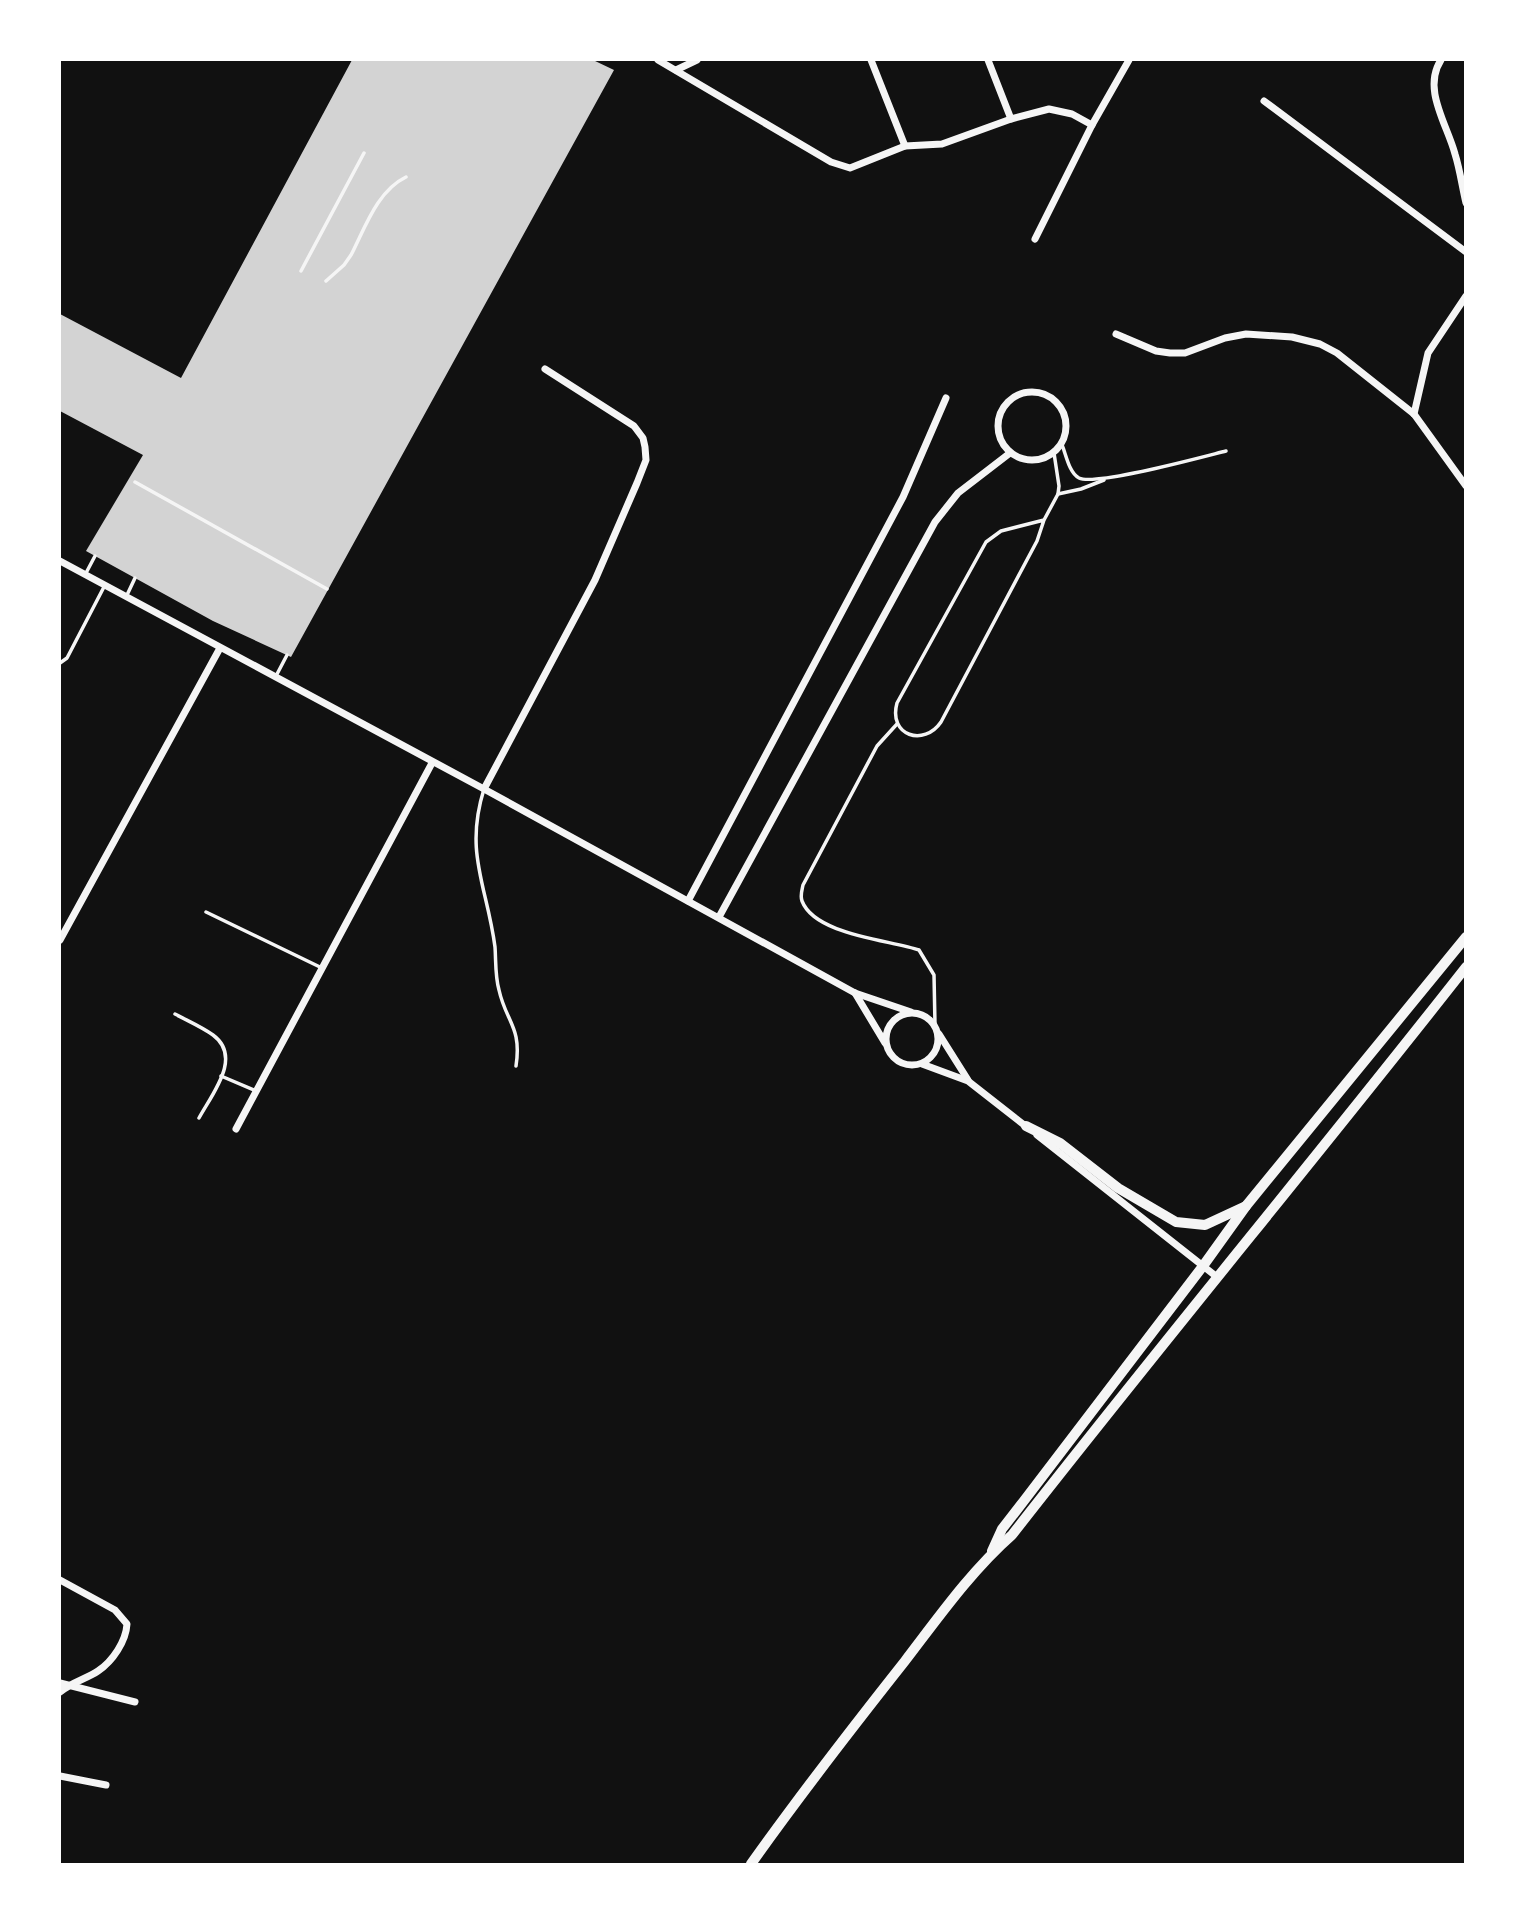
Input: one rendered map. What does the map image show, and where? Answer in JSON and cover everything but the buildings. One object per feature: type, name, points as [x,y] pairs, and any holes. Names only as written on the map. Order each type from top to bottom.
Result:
[{"type":"main road","points":[[990,1555],[1002,1529],[1246,1206],[1465,937]]},
{"type":"main road","points":[[751,1864],[807,1785],[951,1603],[990,1555],[1012,1535],[1217,1277],[1393,1062],[1465,967]]},
{"type":"main road","points":[[1026,1126],[1060,1143],[1118,1188],[1176,1222],[1205,1226],[1246,1206]]},
{"type":"street","points":[[658,60],[831,162],[846,168],[859,166],[905,146],[942,144],[1011,119],[1056,110],[1072,114],[1092,125]]},
{"type":"street","points":[[676,70],[697,60]]},
{"type":"street","points":[[871,60],[905,146]]},
{"type":"street","points":[[988,60],[1011,119]]},
{"type":"street","points":[[1035,239],[1092,125],[1129,60]]},
{"type":"street","points":[[1441,60],[1434,70],[1436,99],[1455,152],[1465,202]]},
{"type":"street","points":[[1264,101],[1465,252]]},
{"type":"street","points":[[1414,414],[1428,353],[1465,296]]},
{"type":"street","points":[[1116,334],[1156,351],[1170,353],[1185,353],[1225,338],[1246,334],[1292,337],[1320,344],[1337,353],[1414,414],[1465,486]]},
{"type":"street","points":[[484,789],[595,580],[646,460],[643,438],[634,426],[545,369]]},
{"type":"street","points":[[1026,392],[1048,395],[1057,402],[1064,411],[1067,422],[1062,444],[1054,453],[1044,459],[1032,461],[1010,453],[999,435],[998,423],[1000,412],[1006,403],[1026,392]]},
{"type":"street","points":[[688,901],[903,497],[946,398]]},
{"type":"street","points":[[719,917],[934,522],[958,493],[1010,453]]},
{"type":"street","points":[[60,561],[484,789],[855,993],[920,1014],[935,1025],[968,1081]]},
{"type":"street","points":[[60,940],[220,648]]},
{"type":"street","points":[[236,1129],[432,763]]},
{"type":"street","points":[[855,993],[895,1060],[913,1066],[922,1064],[935,1052],[938,1034]]},
{"type":"street","points":[[886,1044],[888,1026],[902,1014],[911,1012]]},
{"type":"street","points":[[922,1064],[968,1081],[1217,1277]]},
{"type":"street","points":[[60,1580],[115,1610],[127,1624],[127,1633],[116,1653],[106,1664],[99,1670],[64,1684],[60,1692]]},
{"type":"street","points":[[64,1684],[135,1702]]},
{"type":"street","points":[[60,1776],[106,1785]]},
{"type":"lane","points":[[301,271],[364,153]]},
{"type":"lane","points":[[326,281],[351,255],[383,195],[397,181],[406,177]]},
{"type":"lane","points":[[1062,444],[1076,476],[1086,480],[1110,478]]},
{"type":"lane","points":[[1058,494],[1110,478],[1226,451]]},
{"type":"lane","points":[[1044,520],[1001,531],[986,542],[897,703],[894,713],[897,724],[904,733],[915,736],[937,728],[1037,541],[1044,520],[1058,494],[1054,453]]},
{"type":"lane","points":[[135,482],[327,589]]},
{"type":"lane","points":[[85,575],[95,556]]},
{"type":"lane","points":[[126,597],[135,578]]},
{"type":"lane","points":[[60,663],[67,658],[105,586]]},
{"type":"lane","points":[[275,678],[287,655]]},
{"type":"lane","points":[[897,724],[877,746],[803,885],[801,897],[810,913],[822,921],[862,938],[919,950],[934,975],[935,1025]]},
{"type":"lane","points":[[484,789],[475,826],[478,869],[495,946],[499,991],[517,1037],[516,1066]]},
{"type":"lane","points":[[206,912],[322,968]]},
{"type":"lane","points":[[175,1014],[214,1036],[227,1054],[225,1068],[199,1118]]},
{"type":"lane","points":[[221,1076],[256,1091]]}]
